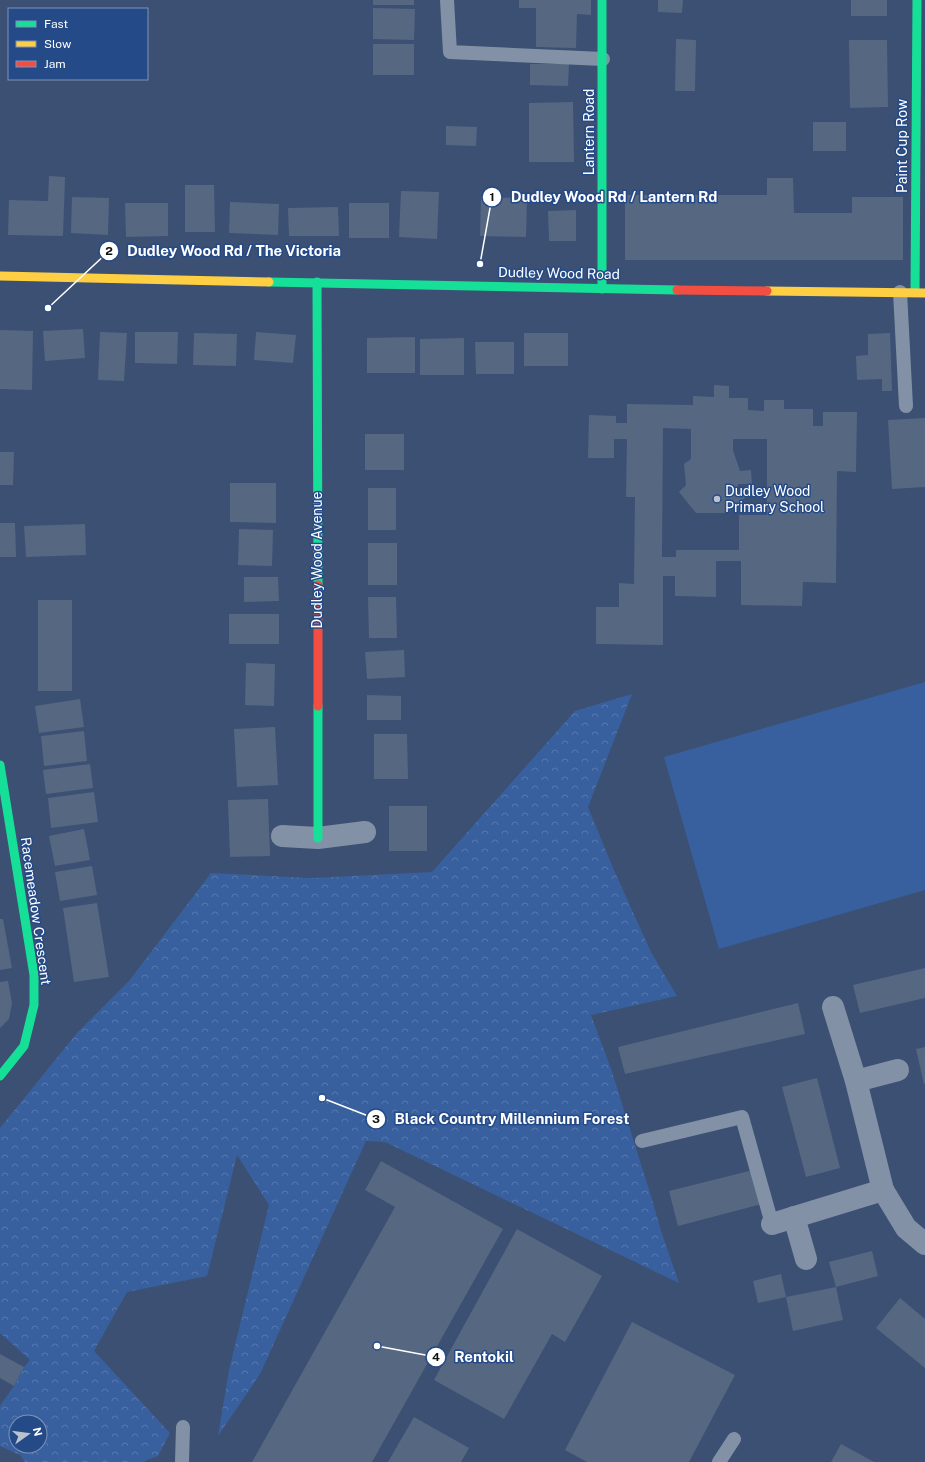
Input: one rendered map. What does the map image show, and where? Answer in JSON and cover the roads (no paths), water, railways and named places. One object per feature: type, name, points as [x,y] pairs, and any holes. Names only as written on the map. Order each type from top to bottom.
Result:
[{"type":"street","name":"Lantern Road","points":[[602,0],[602,289]]},
{"type":"street","name":"Paint Cup Row","points":[[915,292],[917,0]]},
{"type":"street","name":"Dudley Wood Road","points":[[0,276],[602,289],[925,293]]},
{"type":"street","name":"Dudley Wood Avenue","points":[[317,282],[318,838]]},
{"type":"street","name":"Racemeadow Crescent","points":[[0,765],[3,797],[34,975],[34,1005],[24,1046],[0,1076]]},
{"type":"street","points":[[282,836],[318,838],[365,832]]},
{"type":"street","points":[[833,1007],[856,1081],[883,1190],[906,1228],[925,1244]]},
{"type":"street","points":[[856,1081],[898,1070]]},
{"type":"street","points":[[772,1224],[883,1190]]},
{"type":"street","points":[[794,1217],[806,1259]]},
{"type":"lane","points":[[447,0],[450,52],[603,59]]},
{"type":"lane","points":[[900,292],[906,406]]},
{"type":"lane","points":[[642,1141],[742,1117],[772,1224]]},
{"type":"lane","points":[[182,1462],[183,1427]]},
{"type":"lane","points":[[719,1462],[734,1439]]},
{"type":"place","name":"Dudley Wood Rd / Lantern Rd","points":[[480,264]]},
{"type":"place","name":"Dudley Wood Rd / The Victoria","points":[[48,308]]},
{"type":"place","name":"Dudley Wood Primary School","points":[[717,499]]},
{"type":"place","name":"Black Country Millennium Forest","points":[[322,1098]]},
{"type":"place","name":"Rentokil","points":[[377,1346]]}]
